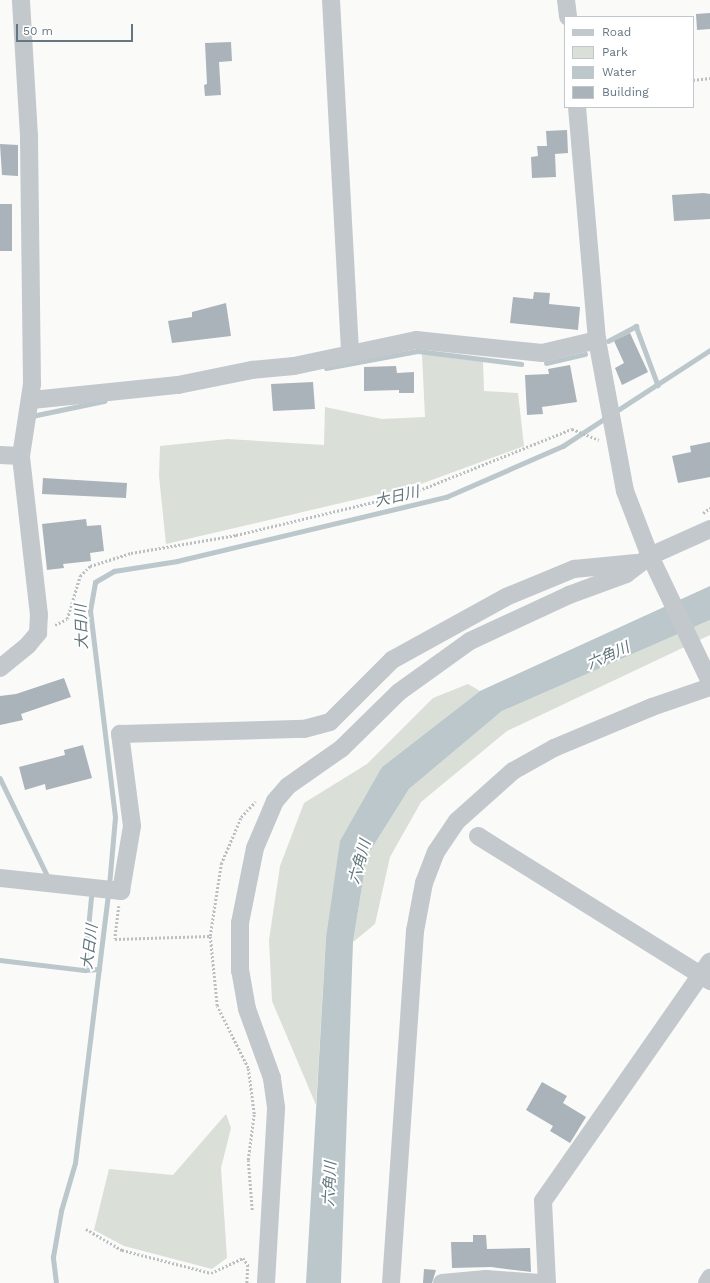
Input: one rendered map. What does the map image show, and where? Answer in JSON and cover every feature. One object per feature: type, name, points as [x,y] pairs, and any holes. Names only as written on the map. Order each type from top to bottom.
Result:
[{"type":"street","points":[[0,668],[28,645],[38,633],[39,615],[22,456],[26,415],[32,400],[29,136],[21,0]]},
{"type":"street","points":[[331,0],[350,352]]},
{"type":"street","points":[[566,0],[568,16]]},
{"type":"street","points":[[391,1283],[415,931],[424,883],[436,852],[457,821],[513,771],[561,745],[709,682],[648,562],[625,491],[611,425],[597,340],[577,108]]},
{"type":"street","points":[[32,400],[178,385],[252,370],[294,366],[350,352],[416,340],[542,353],[597,340]]},
{"type":"street","points":[[0,455],[22,456]]},
{"type":"street","points":[[266,1283],[276,1107],[272,1078],[247,1009],[240,971],[240,923],[255,848],[275,801],[288,786],[342,748],[399,692],[439,660],[522,615],[626,574],[710,529]]},
{"type":"street","points":[[0,878],[113,891],[132,826],[120,734],[304,729],[330,722],[392,660],[506,597],[574,569],[648,562]]},
{"type":"street","points":[[478,836],[707,973],[543,1201],[546,1283]]},
{"type":"street","points":[[707,1283],[710,1278]]},
{"type":"street","points":[[442,1283],[486,1279],[540,1283]]},
{"type":"path","points":[[694,80],[710,78]]},
{"type":"path","points":[[38,633],[67,619],[80,576],[90,566],[131,553],[236,535],[415,492],[572,429],[588,438]]},
{"type":"path","points":[[113,891],[115,939],[210,936]]},
{"type":"path","points":[[86,1228],[122,1250],[211,1273],[243,1258],[248,1265],[247,1283]]},
{"type":"green space","points":[[422,354],[483,362],[484,391],[518,393],[524,446],[418,485],[166,544],[159,476],[160,446],[228,439],[324,445],[325,407],[382,419],[425,417]]},
{"type":"green space","points":[[710,620],[710,635],[507,731],[421,802],[390,857],[375,924],[353,942],[367,856],[409,789],[502,711]]},
{"type":"green space","points":[[468,684],[480,691],[382,767],[326,938],[316,1105],[272,1001],[269,940],[280,866],[304,803],[367,764],[433,698]]},
{"type":"green space","points":[[226,1114],[231,1128],[221,1168],[227,1258],[212,1269],[124,1246],[94,1230],[109,1169],[173,1175]]},
{"type":"water","name":"六角川","points":[[710,586],[710,620],[502,711],[409,789],[367,856],[353,942],[341,1283],[306,1283],[326,938],[340,841],[382,767],[480,691]]},
{"type":"building","points":[[710,13],[710,29],[697,30],[696,14]]},
{"type":"building","points":[[231,42],[232,61],[219,62],[221,95],[205,96],[204,85],[207,84],[205,43]]},
{"type":"building","points":[[567,130],[568,153],[555,154],[556,177],[532,178],[531,157],[538,156],[537,146],[547,146],[546,131]]},
{"type":"building","points":[[0,144],[18,145],[18,176],[2,175]]},
{"type":"building","points":[[710,194],[710,219],[674,221],[672,195]]},
{"type":"building","points":[[0,204],[12,204],[12,251],[0,251]]},
{"type":"building","points":[[534,292],[550,293],[549,304],[580,307],[578,330],[510,323],[513,297],[533,299]]},
{"type":"building","points":[[226,303],[231,336],[172,343],[168,321],[192,317],[192,312]]},
{"type":"building","points":[[630,333],[648,372],[622,385],[615,368],[624,363],[614,341]]},
{"type":"building","points":[[570,365],[577,402],[542,407],[543,414],[527,415],[525,375],[549,374],[548,369]]},
{"type":"building","points":[[396,366],[397,373],[414,372],[414,393],[399,393],[399,390],[364,391],[364,367]]},
{"type":"building","points":[[313,382],[315,409],[273,411],[271,384]]},
{"type":"building","points":[[710,442],[710,477],[678,483],[672,456],[691,452],[690,446]]},
{"type":"building","points":[[43,478],[127,483],[126,498],[42,494]]},
{"type":"building","points":[[86,519],[87,526],[101,525],[104,551],[90,553],[91,561],[63,564],[64,568],[47,570],[42,524]]},
{"type":"building","points":[[64,678],[71,697],[21,714],[23,720],[0,725],[0,696],[16,694]]},
{"type":"building","points":[[83,745],[92,778],[46,790],[45,784],[25,790],[19,767],[65,755],[64,750]]},
{"type":"building","points":[[542,1082],[567,1096],[563,1103],[586,1117],[570,1143],[550,1131],[553,1126],[526,1110]]},
{"type":"building","points":[[473,1235],[486,1235],[487,1249],[530,1248],[531,1272],[491,1267],[452,1268],[451,1242],[473,1242]]},
{"type":"building","points":[[424,1269],[436,1270],[432,1283],[423,1283]]},
{"type":"waterway","points":[[608,341],[636,326],[658,385]]},
{"type":"waterway","name":"大日川","points":[[615,412],[710,350]]},
{"type":"waterway","points":[[326,368],[418,351],[521,364]]},
{"type":"waterway","points":[[546,363],[585,354]]},
{"type":"waterway","points":[[32,416],[104,401]]},
{"type":"waterway","name":"大日川","points":[[109,886],[115,817],[90,611],[95,582],[114,571],[177,561],[446,497],[563,446],[607,417]]},
{"type":"waterway","points":[[0,778],[48,877]]},
{"type":"waterway","name":"大日川","points":[[56,1283],[53,1257],[61,1211],[75,1163],[108,894]]},
{"type":"waterway","points":[[84,970],[91,897]]},
{"type":"waterway","points":[[0,960],[84,970],[99,969]]}]
